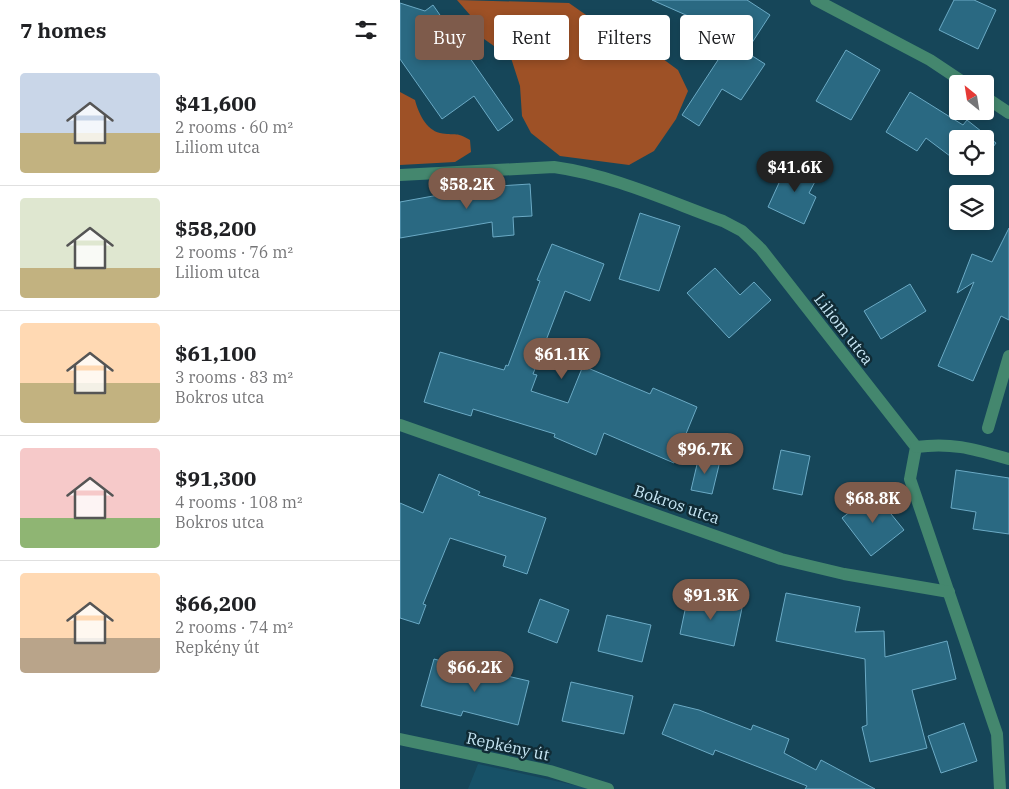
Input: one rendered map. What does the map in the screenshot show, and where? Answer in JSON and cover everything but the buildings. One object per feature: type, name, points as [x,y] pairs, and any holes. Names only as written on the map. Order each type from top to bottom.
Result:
[{"type":"street","points":[[816,0],[930,60],[952,75]]},
{"type":"street","points":[[994,103],[1009,113]]},
{"type":"street","name":"Liliom utca","points":[[400,174],[554,167],[573,170],[596,176],[723,221],[742,231],[761,248],[916,447]]},
{"type":"street","points":[[988,428],[1009,356]]},
{"type":"street","name":"Bokros utca","points":[[400,425],[781,559],[844,574],[949,592]]},
{"type":"street","points":[[1000,789],[997,734],[910,479],[916,447],[942,443],[979,450],[1009,459]]},
{"type":"street","name":"Repkény út","points":[[400,739],[550,771],[608,789]]},
{"type":"shaded area","points":[[457,0],[569,3],[586,15],[579,15],[579,60],[664,60],[678,70],[688,91],[676,119],[654,151],[629,165],[560,156],[531,133],[522,116],[520,86],[512,60],[569,60],[569,15],[494,15],[494,46],[484,39],[484,15],[470,15]]},
{"type":"shaded area","points":[[400,92],[415,100],[421,115],[435,131],[458,135],[470,140],[471,152],[455,162],[400,165]]},
{"type":"shaded area","points":[[478,764],[592,789],[468,789]]}]
